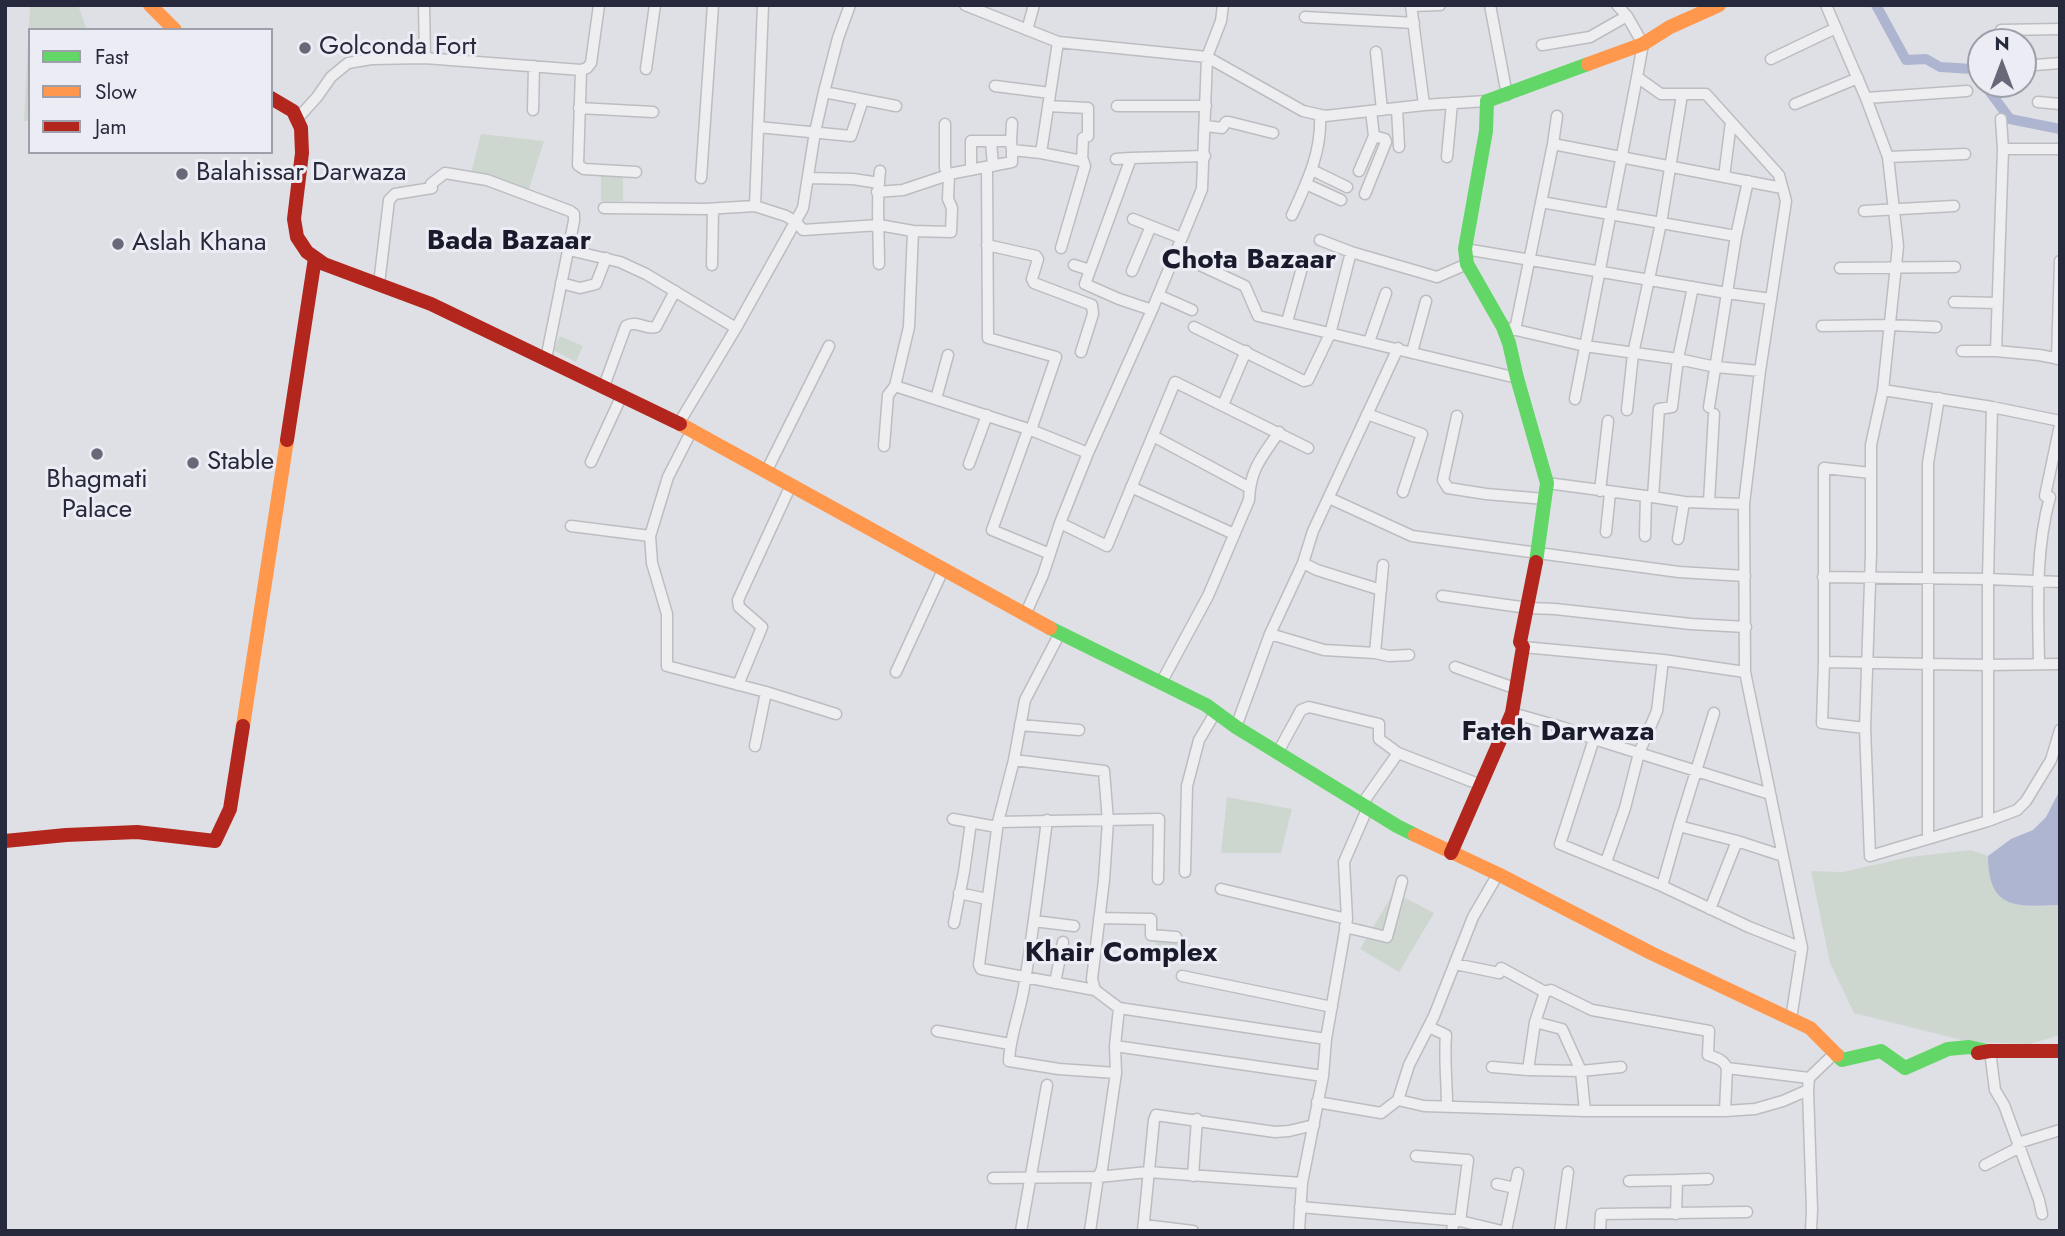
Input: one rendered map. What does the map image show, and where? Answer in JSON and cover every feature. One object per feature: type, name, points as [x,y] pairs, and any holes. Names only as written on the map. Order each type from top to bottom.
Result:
[{"type":"street","points":[[150,5],[173,28]]},
{"type":"street","points":[[424,5],[425,58]]},
{"type":"street","points":[[298,118],[331,77],[348,63],[425,58],[581,70],[587,68],[591,63],[599,5]]},
{"type":"street","points":[[646,69],[655,5]]},
{"type":"street","points":[[702,178],[713,5]]},
{"type":"street","points":[[755,206],[763,5]]},
{"type":"street","points":[[836,714],[667,666],[667,614],[652,563],[650,536],[685,427],[803,208],[824,92],[850,5]]},
{"type":"street","points":[[965,5],[1058,42],[1208,57],[1303,111],[1320,115],[1486,101],[1643,44],[1670,26],[1719,5]]},
{"type":"street","points":[[1027,30],[1034,5]]},
{"type":"street","points":[[1025,615],[1088,453],[1202,189],[1208,57],[1221,20],[1223,5]]},
{"type":"street","points":[[1424,105],[1411,5],[1440,5]]},
{"type":"street","points":[[1490,5],[1507,95]]},
{"type":"street","points":[[1575,399],[1643,44],[1627,16],[1617,5]]},
{"type":"street","points":[[1826,5],[1888,157],[1898,246],[1883,390],[1871,445],[1865,728],[1871,856],[2009,814],[2026,801],[2051,760],[2060,730]]},
{"type":"street","points":[[1542,45],[1590,37],[1627,16]]},
{"type":"street","points":[[1305,17],[1414,23]]},
{"type":"street","points":[[1771,59],[1836,28]]},
{"type":"street","points":[[2037,29],[2060,29]]},
{"type":"street","points":[[1041,153],[1058,42]]},
{"type":"street","points":[[1359,171],[1374,136],[1377,110],[1376,52]]},
{"type":"street","points":[[2037,65],[2060,63]]},
{"type":"street","points":[[533,110],[534,66]]},
{"type":"street","points":[[581,70],[578,162],[581,168],[636,172]]},
{"type":"street","points":[[1637,77],[1661,94],[1706,94],[1779,176],[1786,201],[1760,371],[1744,505],[1745,672],[1802,948],[1791,1019]]},
{"type":"street","points":[[1795,104],[1858,78]]},
{"type":"street","points":[[995,86],[1050,93]]},
{"type":"street","points":[[1866,98],[1967,91]]},
{"type":"street","points":[[824,92],[896,106]]},
{"type":"street","points":[[1627,410],[1633,354],[1661,223],[1682,95]]},
{"type":"street","points":[[273,99],[291,108],[298,118],[302,132],[303,148],[295,229],[297,237],[315,258],[340,271],[431,304],[685,427],[1025,615],[1206,705],[1236,727],[1397,826],[1498,874],[1651,953],[1811,1028],[1842,1060],[1881,1051],[1905,1068],[1928,1059],[1988,1051],[2060,1051]]},
{"type":"street","points":[[758,127],[851,136],[863,100]]},
{"type":"street","points":[[1451,853],[1512,713],[1523,648],[1520,642],[1538,552],[1547,484],[1517,378],[1509,328],[1466,264],[1465,249],[1486,131],[1486,101]]},
{"type":"street","points":[[1447,157],[1452,103]]},
{"type":"street","points":[[2038,103],[2060,104]]},
{"type":"street","points":[[1048,106],[1088,108],[1088,136],[1083,138],[1085,166],[1061,248]]},
{"type":"street","points":[[1117,106],[1206,106]]},
{"type":"street","points":[[579,108],[653,112]]},
{"type":"street","points":[[1397,108],[1399,148]]},
{"type":"street","points":[[1292,215],[1318,155],[1320,115]]},
{"type":"street","points":[[1509,328],[1530,260],[1558,116]]},
{"type":"street","points":[[1996,351],[2003,149],[2001,119]]},
{"type":"street","points":[[1206,126],[1222,128],[1229,122],[1273,133]]},
{"type":"street","points":[[1724,177],[1731,122]]},
{"type":"street","points":[[809,178],[853,179],[878,187],[903,190],[949,175],[1012,162],[1012,123]]},
{"type":"street","points":[[604,208],[713,209],[755,206],[786,216],[803,230],[879,225],[913,231],[951,232],[949,175],[945,168],[945,124]]},
{"type":"street","points":[[1365,194],[1386,142],[1385,139],[1374,136]]},
{"type":"street","points":[[971,170],[971,141],[991,141],[1083,160]]},
{"type":"street","points":[[991,141],[987,245],[988,338],[1056,357],[992,530],[1050,554]]},
{"type":"street","points":[[1553,144],[1782,188]]},
{"type":"street","points":[[2003,149],[2060,149]]},
{"type":"street","points":[[1888,157],[1965,154]]},
{"type":"street","points":[[1116,159],[1205,156]]},
{"type":"street","points":[[1131,158],[1085,284],[1152,310]]},
{"type":"street","points":[[1312,170],[1347,187]]},
{"type":"street","points":[[879,264],[880,172]]},
{"type":"street","points":[[379,284],[389,200],[395,194],[432,188],[431,184],[445,173],[487,180],[570,211],[574,221],[547,359]]},
{"type":"street","points":[[1709,502],[1716,366],[1736,236],[1748,181]]},
{"type":"street","points":[[1306,184],[1341,200]]},
{"type":"street","points":[[1541,202],[1736,236]]},
{"type":"street","points":[[1864,211],[1954,206]]},
{"type":"street","points":[[712,265],[713,209]]},
{"type":"street","points":[[1133,219],[1181,238]]},
{"type":"street","points":[[1132,271],[1151,226]]},
{"type":"street","points":[[884,446],[888,395],[895,386],[909,327],[913,231]]},
{"type":"street","points":[[1320,240],[1437,277],[1466,264]]},
{"type":"street","points":[[987,245],[1036,256],[1038,259],[1032,279],[1034,283],[1092,305],[1093,314],[1081,352]]},
{"type":"street","points":[[1465,249],[1771,299]]},
{"type":"street","points":[[569,250],[620,262],[646,274],[736,328]]},
{"type":"street","points":[[1194,327],[1307,380],[1330,334],[1351,252]]},
{"type":"street","points":[[1174,253],[1245,286],[1258,316],[1517,378]]},
{"type":"street","points":[[5,841],[137,832],[215,841],[230,809],[315,258]]},
{"type":"street","points":[[561,283],[580,288],[596,284],[606,258]]},
{"type":"street","points":[[1962,351],[1996,351],[2058,359],[2060,261]]},
{"type":"street","points":[[1287,322],[1303,264]]},
{"type":"street","points":[[1074,265],[1090,270]]},
{"type":"street","points":[[1840,268],[1955,267]]},
{"type":"street","points":[[1645,536],[1659,409],[1672,407],[1678,359],[1693,287]]},
{"type":"street","points":[[604,386],[626,326],[636,323],[656,327],[675,291]]},
{"type":"street","points":[[1369,342],[1386,293]]},
{"type":"street","points":[[1158,295],[1192,310]]},
{"type":"street","points":[[1412,352],[1426,301]]},
{"type":"street","points":[[1954,302],[1997,303]]},
{"type":"street","points":[[1822,326],[1936,327]]},
{"type":"street","points":[[1509,328],[1585,346],[1760,371]]},
{"type":"street","points":[[766,472],[829,346]]},
{"type":"street","points":[[1236,727],[1270,634],[1303,563],[1313,531],[1398,348]]},
{"type":"street","points":[[1223,405],[1246,351]]},
{"type":"street","points":[[936,399],[948,355]]},
{"type":"street","points":[[1060,523],[1107,546],[1175,382],[1308,448]]},
{"type":"street","points":[[895,386],[1030,429],[1088,453]]},
{"type":"street","points":[[1883,390],[1992,407],[2060,423],[2045,496],[2050,497],[2042,526],[2038,582],[2039,663]]},
{"type":"street","points":[[591,462],[622,395]]},
{"type":"street","points":[[1928,839],[1928,463],[1939,398]]},
{"type":"street","points":[[1988,821],[1987,665],[1992,407]]},
{"type":"street","points":[[1367,414],[1422,434],[1403,492]]},
{"type":"street","points":[[969,464],[987,415]]},
{"type":"street","points":[[1457,416],[1444,485],[1486,494],[1545,499]]},
{"type":"street","points":[[1606,532],[1608,421]]},
{"type":"street","points":[[1161,683],[1208,596],[1249,500],[1255,466],[1279,432]]},
{"type":"street","points":[[1153,436],[1250,488]]},
{"type":"street","points":[[1865,728],[1822,723],[1824,468],[1871,473]]},
{"type":"street","points":[[1547,484],[1684,502],[1744,505]]},
{"type":"street","points":[[738,685],[762,627],[739,607],[738,600],[791,485]]},
{"type":"street","points":[[1131,487],[1234,534]]},
{"type":"street","points":[[1329,498],[1412,536],[1679,572],[1745,576]]},
{"type":"street","points":[[1678,539],[1684,502]]},
{"type":"street","points":[[571,526],[650,536]]},
{"type":"street","points":[[1303,563],[1381,590]]},
{"type":"street","points":[[1375,653],[1383,565]]},
{"type":"street","points":[[896,672],[943,570]]},
{"type":"street","points":[[1823,577],[2060,582]]},
{"type":"street","points":[[1442,596],[1528,608],[1746,627]]},
{"type":"street","points":[[1060,633],[1025,700],[998,824],[979,967],[983,971],[1095,990],[1119,1008],[1326,1039]]},
{"type":"street","points":[[1270,634],[1324,650],[1389,656],[1409,655]]},
{"type":"street","points":[[1523,648],[1663,660],[1745,672]]},
{"type":"street","points":[[1606,862],[1625,808],[1639,753],[1657,711],[1663,660]]},
{"type":"street","points":[[1824,662],[2060,664]]},
{"type":"street","points":[[1455,667],[1517,689]]},
{"type":"street","points":[[755,746],[766,692]]},
{"type":"street","points":[[1278,752],[1301,710],[1306,706],[1380,724],[1379,739],[1398,753],[1481,785]]},
{"type":"street","points":[[1185,873],[1187,786],[1199,740],[1215,713]]},
{"type":"street","points":[[1512,713],[1770,794]]},
{"type":"street","points":[[1662,886],[1714,713]]},
{"type":"street","points":[[1020,725],[1079,730]]},
{"type":"street","points":[[1594,739],[1560,844],[1802,948]]},
{"type":"street","points":[[1299,1231],[1302,1183],[1323,1076],[1326,1039],[1346,923],[1344,862],[1365,805],[1398,753]]},
{"type":"street","points":[[1014,760],[1104,771],[1108,821],[1092,979],[1095,990]]},
{"type":"street","points":[[953,819],[998,824],[1047,820],[1159,819],[1158,879]]},
{"type":"street","points":[[1047,820],[1026,978],[1020,1013],[1015,1021],[1010,1044],[1009,1061],[1059,1069],[1115,1073]]},
{"type":"street","points":[[954,923],[971,822]]},
{"type":"street","points":[[1679,826],[1783,856]]},
{"type":"street","points":[[1710,909],[1737,841]]},
{"type":"street","points":[[1317,1102],[1381,1113],[1398,1100],[1409,1065],[1429,1027],[1473,917],[1498,874]]},
{"type":"street","points":[[1221,890],[1346,923],[1387,937],[1402,881]]},
{"type":"street","points":[[959,893],[987,899]]},
{"type":"street","points":[[1099,918],[1151,919],[1151,935],[1176,937]]},
{"type":"street","points":[[1034,921],[1074,926]]},
{"type":"street","points":[[1055,983],[1063,942]]},
{"type":"street","points":[[1455,964],[1499,973],[1501,968],[1545,992],[1551,990],[1592,1010],[1709,1031],[1708,1055],[1725,1063],[1727,1068],[1725,1111]]},
{"type":"street","points":[[1182,976],[1332,1007]]},
{"type":"street","points":[[1528,1070],[1535,1022],[1545,992]]},
{"type":"street","points":[[1090,1231],[1098,1177],[1102,1169],[1115,1073],[1119,1008]]},
{"type":"street","points":[[1535,1022],[1562,1029],[1581,1071],[1585,1111]]},
{"type":"street","points":[[1429,1027],[1446,1035],[1444,1059],[1447,1066],[1447,1106]]},
{"type":"street","points":[[937,1031],[1010,1044]]},
{"type":"street","points":[[1115,1046],[1323,1076]]},
{"type":"street","points":[[1988,1051],[1995,1090],[2004,1105],[2042,1214]]},
{"type":"street","points":[[1811,1231],[1809,1078],[1835,1053]]},
{"type":"street","points":[[1492,1067],[1581,1071],[1621,1068]]},
{"type":"street","points":[[1727,1068],[1809,1078]]},
{"type":"street","points":[[1021,1231],[1047,1085]]},
{"type":"street","points":[[1398,1100],[1424,1106],[1585,1111],[1725,1111],[1755,1109],[1808,1090]]},
{"type":"street","points":[[1194,1231],[1143,1228],[1154,1116],[1196,1119],[1275,1132],[1314,1125]]},
{"type":"street","points":[[1193,1176],[1196,1119]]},
{"type":"street","points":[[2018,1143],[2060,1130]]},
{"type":"street","points":[[1985,1165],[2016,1149],[2018,1143]]},
{"type":"street","points":[[1416,1156],[1468,1160],[1455,1224]]},
{"type":"street","points":[[993,1178],[1098,1177],[1148,1172],[1302,1183]]},
{"type":"street","points":[[1560,1231],[1568,1172]]},
{"type":"street","points":[[1300,1207],[1504,1231],[1518,1173]]},
{"type":"street","points":[[1629,1181],[1708,1179]]},
{"type":"street","points":[[1676,1213],[1677,1180]]},
{"type":"street","points":[[1497,1184],[1515,1188]]},
{"type":"street","points":[[1601,1231],[1601,1214],[1747,1212]]},
{"type":"shaded area","points":[[30,5],[78,5],[86,28],[29,28]]},
{"type":"shaded area","points":[[28,44],[28,121],[24,121]]},
{"type":"shaded area","points":[[481,134],[544,141],[529,189],[471,173]]},
{"type":"shaded area","points":[[601,175],[623,177],[623,201],[601,201]]},
{"type":"shaded area","points":[[560,336],[583,346],[576,362],[553,350]]},
{"type":"shaded area","points":[[1227,797],[1292,809],[1281,853],[1221,853]]},
{"type":"shaded area","points":[[1971,850],[1988,856],[1994,886],[2008,901],[2031,906],[2060,905],[2060,1035],[2030,1044],[1970,1042],[1854,1013],[1830,963],[1811,871],[1843,872],[1909,857]]},
{"type":"shaded area","points":[[1394,892],[1434,913],[1399,972],[1360,949]]},
{"type":"shaded area","points":[[1156,938],[1191,945],[1189,957],[1155,950]]},
{"type":"water","points":[[2060,790],[2060,905],[2031,906],[2008,902],[1999,896],[1993,887],[1988,856],[2011,839],[2033,830],[2046,817]]},
{"type":"waterway","points":[[1876,5],[1906,60],[1926,59],[1940,67],[1967,69]]},
{"type":"waterway","points":[[1994,98],[2010,119],[2060,129]]},
{"type":"traffic: fast","points":[[1536,562],[1547,483],[1509,343],[1503,327],[1467,264],[1465,249],[1486,131],[1487,101],[1588,64]]},
{"type":"traffic: fast","points":[[1050,628],[1206,705],[1236,727],[1415,835]]},
{"type":"traffic: fast","points":[[1837,1055],[1842,1060],[1881,1051],[1905,1068],[1948,1049],[1969,1047],[1987,1051]]},
{"type":"traffic: slow","points":[[150,5],[173,28]]},
{"type":"traffic: slow","points":[[1588,64],[1643,44],[1670,27],[1719,5]]},
{"type":"traffic: slow","points":[[680,424],[1050,628]]},
{"type":"traffic: slow","points":[[243,726],[287,440]]},
{"type":"traffic: slow","points":[[1415,835],[1498,874],[1651,953],[1810,1028],[1837,1055]]},
{"type":"traffic: jam","points":[[273,99],[293,111],[301,128],[302,153],[294,219],[297,237],[307,252],[324,264],[431,304],[680,424]]},
{"type":"traffic: jam","points":[[287,440],[315,258]]},
{"type":"traffic: jam","points":[[1451,853],[1512,713],[1523,647],[1520,642],[1536,562]]},
{"type":"traffic: jam","points":[[5,841],[137,832],[215,841],[230,809],[243,726]]},
{"type":"traffic: jam","points":[[1978,1053],[2060,1051]]},
{"type":"place","name":"Golconda Fort","points":[[305,48]]},
{"type":"place","name":"Balahissar Darwaza","points":[[182,174]]},
{"type":"place","name":"Aslah Khana","points":[[118,244]]},
{"type":"place","name":"Bhagmati Palace","points":[[97,454]]},
{"type":"place","name":"Stable","points":[[193,463]]},
{"type":"district","name":"Bada Bazaar","points":[[509,242]]},
{"type":"district","name":"Chota Bazaar","points":[[1249,261]]},
{"type":"district","name":"Fateh Darwaza","points":[[1558,733]]},
{"type":"district","name":"Khair Complex","points":[[1121,954]]}]
